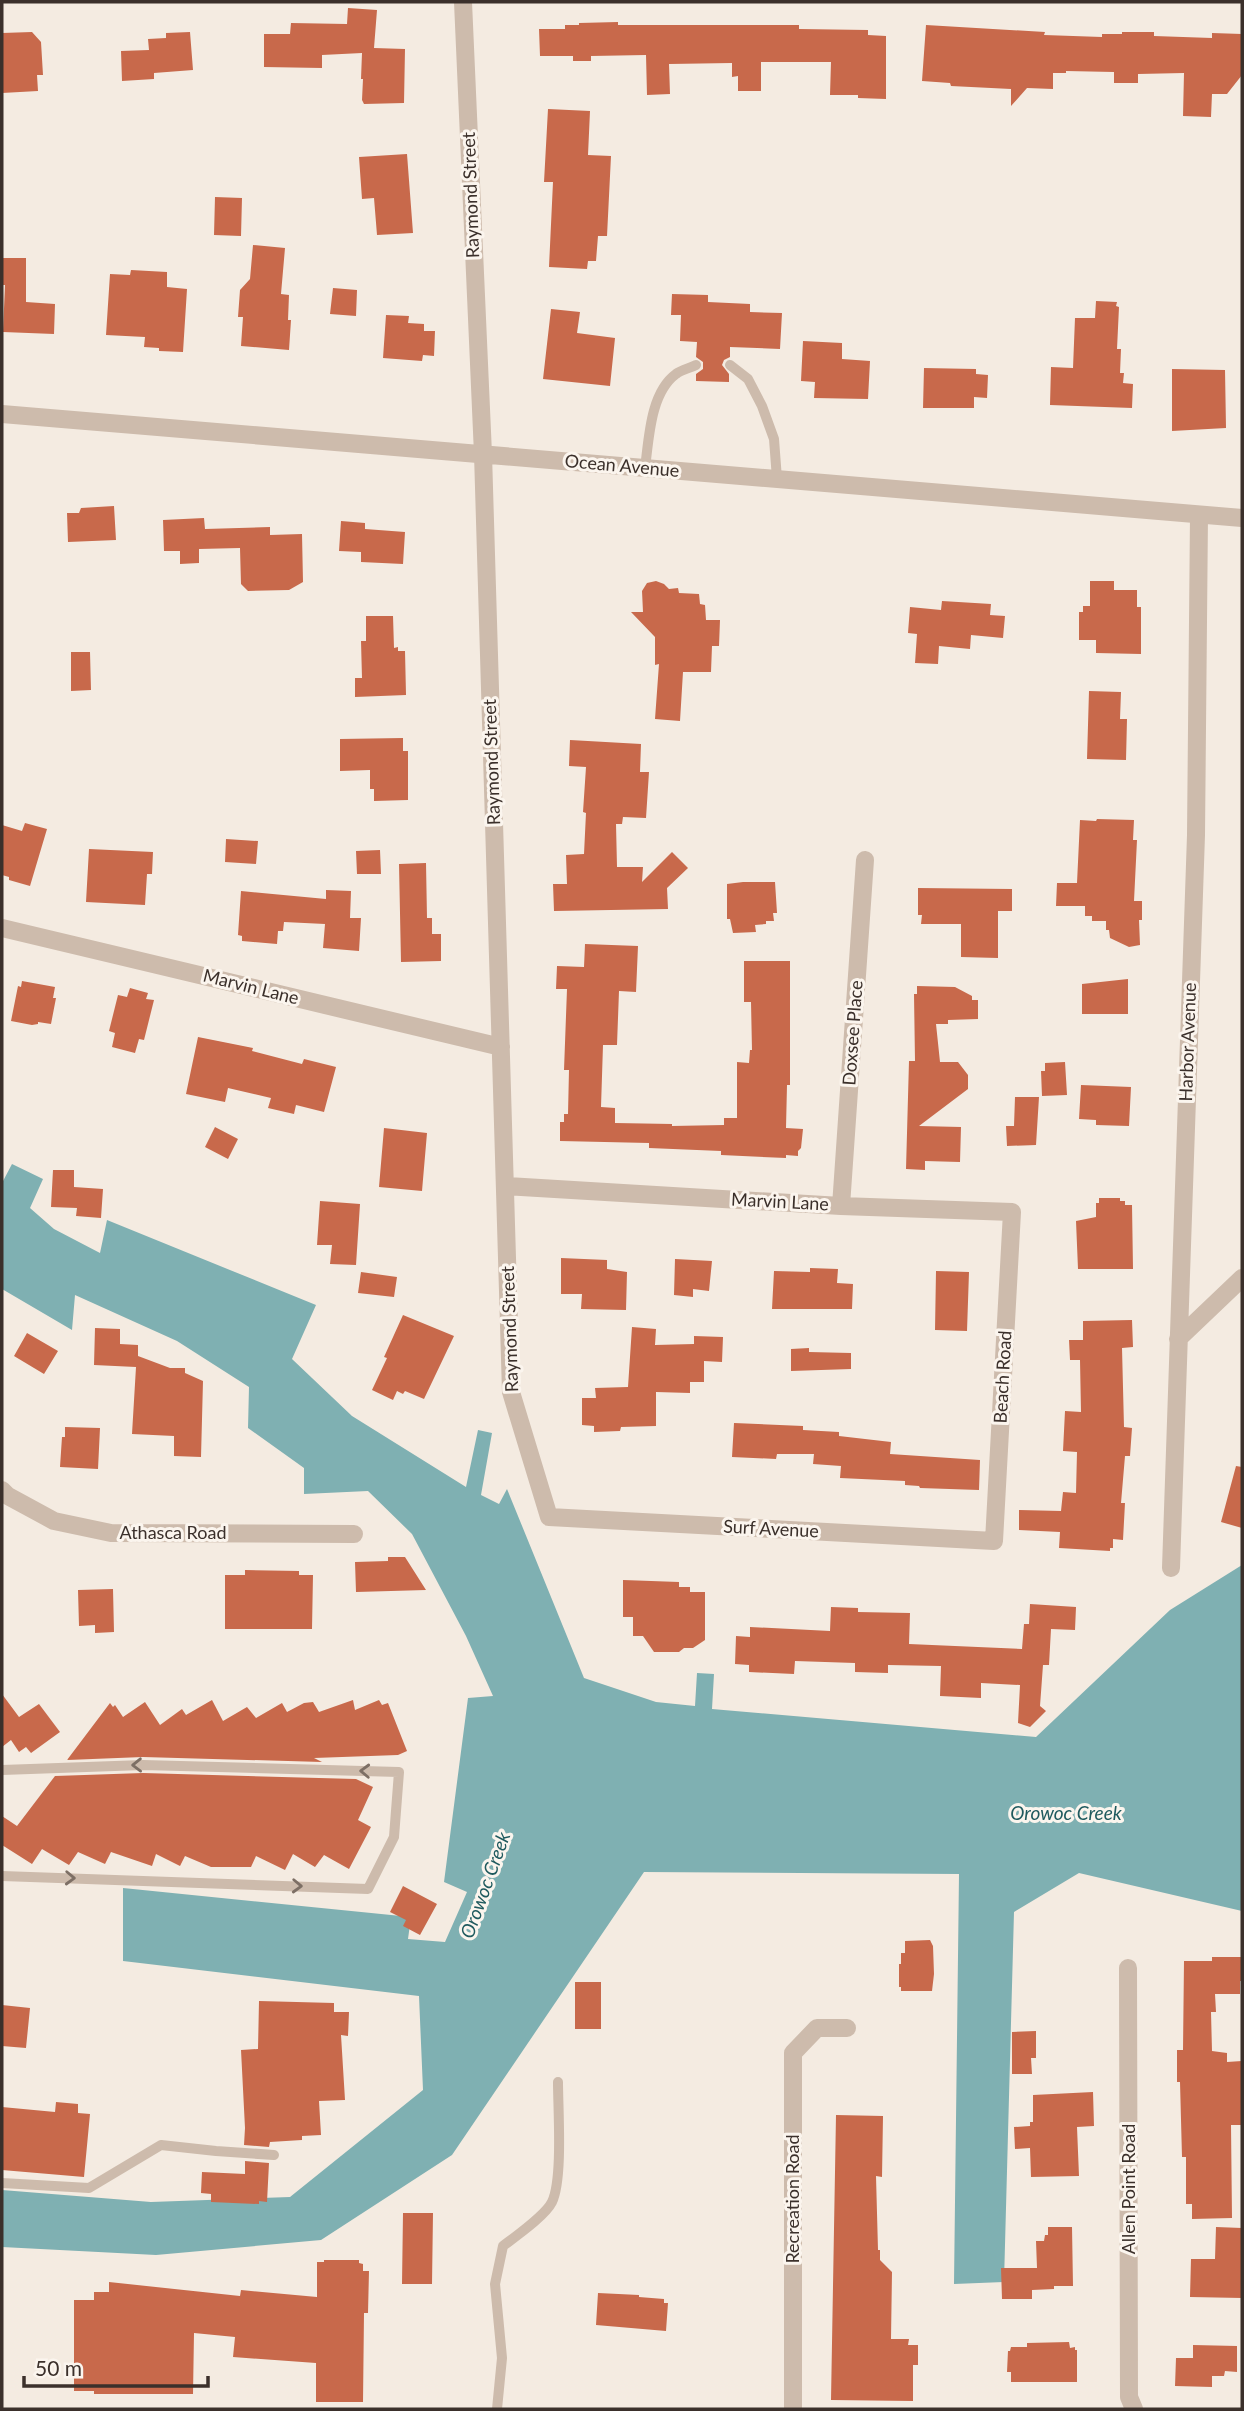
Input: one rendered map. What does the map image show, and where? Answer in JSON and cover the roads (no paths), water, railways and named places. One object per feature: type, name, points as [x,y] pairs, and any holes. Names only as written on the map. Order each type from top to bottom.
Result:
[{"type":"street","name":"Raymond Street","points":[[463,2],[483,454],[511,1392],[549,1517]]},
{"type":"street","name":"Ocean Avenue","points":[[2,414],[1242,519]]},
{"type":"street","name":"Harbor Avenue","points":[[1171,1568],[1196,835],[1199,515]]},
{"type":"street","name":"Doxsee Place","points":[[841,1206],[865,860]]},
{"type":"street","name":"Marvin Lane","points":[[2,928],[501,1047]]},
{"type":"street","name":"Marvin Lane","points":[[506,1186],[841,1206],[1012,1212]]},
{"type":"street","name":"Beach Road","points":[[994,1541],[1012,1212]]},
{"type":"street","points":[[1178,1339],[1242,1278]]},
{"type":"street","name":"Athasca Road","points":[[2,1490],[54,1521],[111,1533],[354,1534]]},
{"type":"street","name":"Surf Avenue","points":[[549,1517],[994,1541]]},
{"type":"street","name":"Allen Point Road","points":[[1128,1968],[1129,2396],[1134,2409]]},
{"type":"street","name":"Recreation Road","points":[[793,2409],[793,2053],[817,2028],[847,2028]]},
{"type":"lane","points":[[645,468],[658,398],[674,375],[696,365]]},
{"type":"lane","points":[[730,365],[748,379],[762,407],[774,439],[777,479]]},
{"type":"lane","points":[[2,1770],[143,1765],[399,1773],[394,1837],[368,1888],[2,1876]]},
{"type":"lane","points":[[496,2409],[502,2358],[495,2284],[503,2246],[530,2225],[552,2202],[558,2172],[558,2082]]},
{"type":"lane","points":[[2,2183],[89,2188],[161,2145],[274,2155]]},
{"type":"water","name":"Orowoc Creek","points":[[12,1164],[43,1179],[30,1208],[54,1229],[100,1253],[107,1220],[316,1305],[292,1359],[352,1416],[466,1487],[478,1430],[492,1433],[481,1495],[499,1504],[507,1489],[584,1678],[656,1702],[695,1706],[697,1673],[714,1674],[712,1709],[1036,1737],[1170,1610],[1242,1565],[1242,1911],[1079,1873],[1014,1912],[1004,2282],[954,2284],[959,1874],[644,1872],[452,2155],[321,2240],[156,2255],[2,2247],[2,2190],[151,2202],[290,2197],[423,2090],[419,1996],[123,1961],[123,1888],[411,1917],[408,1939],[445,1942],[467,1892],[444,1882],[468,1698],[493,1696],[466,1636],[412,1534],[368,1491],[304,1494],[304,1468],[248,1428],[249,1387],[177,1341],[75,1295],[72,1330],[2,1289],[2,1183]]}]
